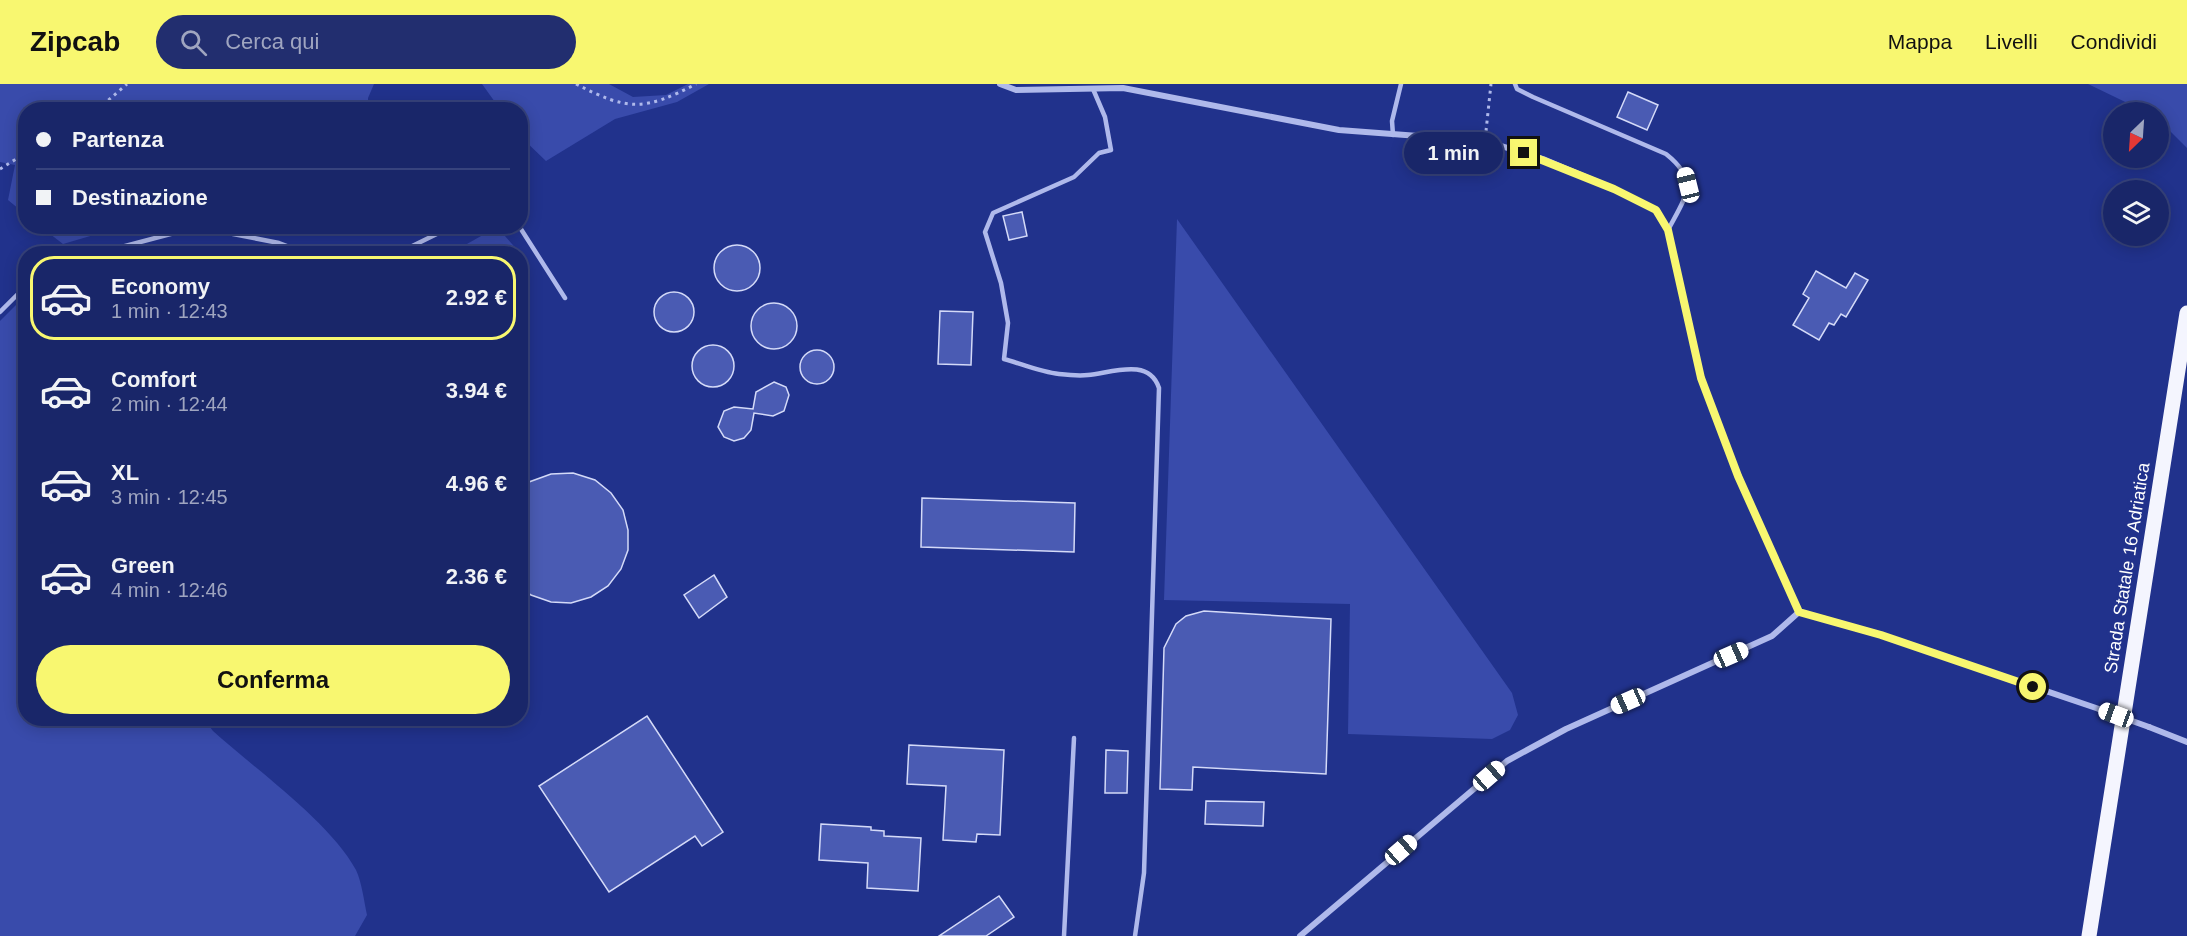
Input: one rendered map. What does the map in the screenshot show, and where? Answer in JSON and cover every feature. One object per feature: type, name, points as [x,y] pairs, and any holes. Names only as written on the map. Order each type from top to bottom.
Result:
[{"type":"main road","name":"Strada Statale 16 Adriatica","points":[[2089,936],[2187,313]]},
{"type":"street","points":[[1000,84],[1016,90],[1122,88],[1339,130],[1485,141],[1543,159],[1614,189],[1656,210],[1668,230],[1701,378],[1738,476],[1799,612]]},
{"type":"street","points":[[1799,612],[1881,635],[2099,709],[2187,742]]},
{"type":"street","points":[[1300,936],[1507,761],[1566,729],[1772,636],[1799,612]]},
{"type":"lane","points":[[1393,135],[1392,121],[1401,84]]},
{"type":"lane","points":[[1515,84],[1517,88],[1533,97],[1666,154],[1683,168],[1688,185],[1668,230]]},
{"type":"lane","points":[[1093,89],[1106,117],[1111,150],[1099,153],[1074,177],[993,213],[985,232],[1001,283],[1008,323],[1004,359],[1057,374],[1087,375],[1136,369],[1147,372],[1156,380],[1159,388],[1144,873],[1135,936]]},
{"type":"lane","points":[[125,246],[171,234]]},
{"type":"lane","points":[[233,234],[287,246]]},
{"type":"lane","points":[[412,246],[437,234]]},
{"type":"lane","points":[[524,234],[565,298]]},
{"type":"lane","points":[[0,312],[18,294]]},
{"type":"lane","points":[[1064,936],[1074,738]]},
{"type":"path","points":[[106,102],[127,84]]},
{"type":"path","points":[[576,84],[609,101],[632,105],[663,101],[696,84]]},
{"type":"path","points":[[1485,141],[1491,84]]},
{"type":"path","points":[[0,169],[18,158]]},
{"type":"shaded area","points":[[0,84],[374,84],[368,102],[18,102],[18,208],[8,200],[15,165],[0,162]]},
{"type":"shaded area","points":[[482,84],[609,84],[633,97],[666,95],[688,84],[709,84],[677,102],[615,119],[546,161],[528,144],[528,102],[495,102]]},
{"type":"shaded area","points":[[2088,84],[2187,84],[2187,148],[2169,130],[2169,102],[2125,102]]},
{"type":"shaded area","points":[[1177,219],[1512,693],[1518,715],[1510,730],[1492,739],[1348,734],[1350,604],[1164,600]]},
{"type":"shaded area","points":[[50,234],[97,234],[63,244]]},
{"type":"shaded area","points":[[485,234],[503,234],[514,246],[463,246]]},
{"type":"shaded area","points":[[18,303],[18,726],[209,726],[310,815],[329,833],[344,852],[358,875],[367,915],[355,936],[0,936],[0,321]]},
{"type":"building","points":[[1628,92],[1658,105],[1647,130],[1617,117]]},
{"type":"building","points":[[1022,212],[1027,236],[1009,240],[1003,216]]},
{"type":"building","points":[[737,245],[753,252],[760,268],[753,284],[737,291],[721,284],[714,268],[721,252]]},
{"type":"building","points":[[1816,271],[1846,288],[1855,273],[1868,280],[1846,317],[1841,314],[1834,325],[1829,323],[1819,340],[1793,325],[1809,298],[1803,294]]},
{"type":"building","points":[[674,292],[682,293],[688,298],[693,304],[693,320],[688,326],[682,331],[674,332],[666,331],[660,326],[655,320],[654,312],[655,304],[660,298],[666,293]]},
{"type":"building","points":[[779,303],[791,309],[796,317],[796,335],[791,343],[783,348],[769,349],[757,343],[752,335],[751,321],[757,309],[765,304]]},
{"type":"building","points":[[940,311],[973,312],[971,365],[938,364]]},
{"type":"building","points":[[713,345],[728,351],[734,366],[728,381],[713,387],[698,381],[692,366],[698,351]]},
{"type":"building","points":[[817,350],[829,355],[834,367],[829,379],[817,384],[805,379],[800,367],[805,355]]},
{"type":"building","points":[[774,382],[786,387],[789,395],[784,411],[773,416],[754,413],[751,430],[744,438],[734,441],[724,437],[718,427],[724,411],[734,407],[753,409],[756,392]]},
{"type":"building","points":[[573,473],[595,480],[611,493],[623,510],[628,530],[628,550],[621,569],[608,586],[591,597],[571,603],[551,602],[528,593],[528,483],[551,474]]},
{"type":"building","points":[[922,498],[1075,503],[1074,552],[921,547]]},
{"type":"building","points":[[714,575],[727,597],[699,618],[684,595]]},
{"type":"building","points":[[1204,611],[1331,619],[1326,774],[1193,767],[1192,790],[1160,789],[1164,648],[1176,624],[1186,616]]},
{"type":"building","points":[[647,716],[723,832],[702,846],[695,836],[609,892],[539,786]]},
{"type":"building","points":[[909,745],[1004,750],[1000,835],[977,834],[976,842],[943,840],[946,786],[907,784]]},
{"type":"building","points":[[1106,750],[1128,751],[1127,793],[1105,793]]},
{"type":"building","points":[[1206,801],[1264,802],[1263,826],[1205,824]]},
{"type":"building","points":[[821,824],[871,827],[871,830],[884,831],[884,836],[921,838],[918,891],[867,888],[868,863],[819,860]]},
{"type":"building","points":[[999,896],[1014,917],[986,936],[939,936]]},
{"type":"route","points":[[1524,153],[1614,189],[1656,210],[1668,230],[1701,378],[1738,476],[1799,612],[1881,635],[2033,687]]}]
